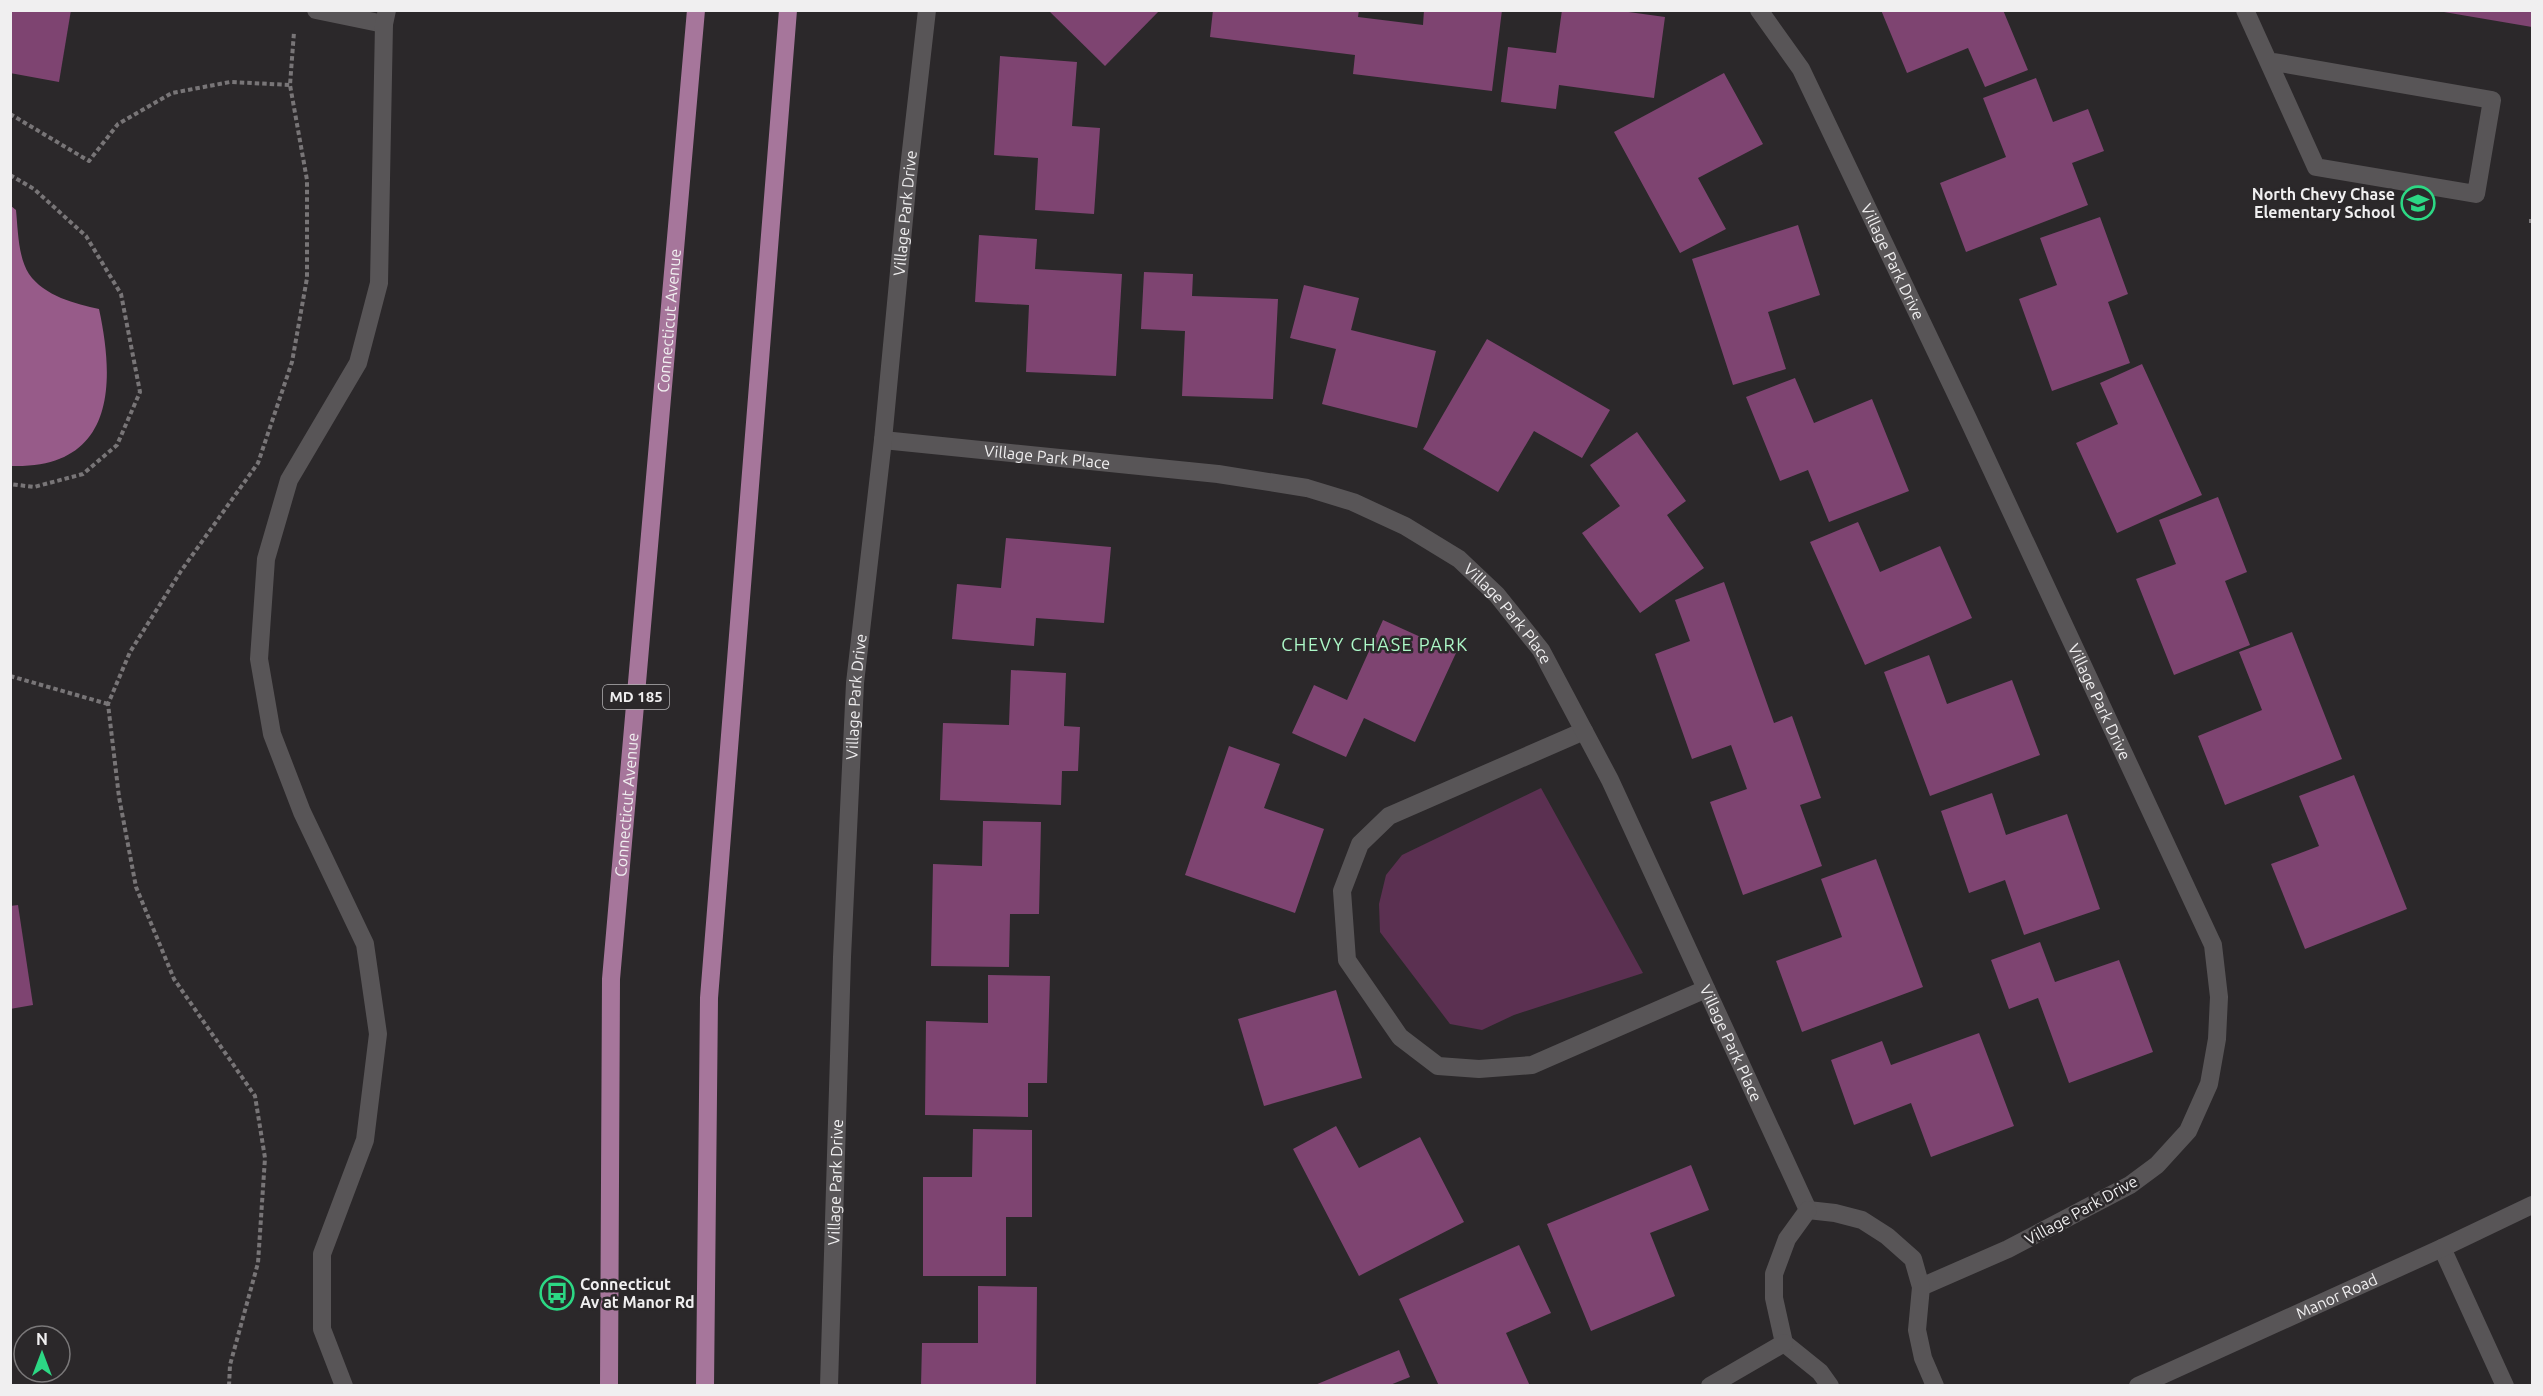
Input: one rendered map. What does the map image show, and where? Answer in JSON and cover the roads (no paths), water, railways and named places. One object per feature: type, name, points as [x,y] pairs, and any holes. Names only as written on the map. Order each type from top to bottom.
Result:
[{"type":"main road","name":"Connecticut Avenue","points":[[609,1386],[611,979],[696,10]]},
{"type":"main road","points":[[705,1386],[710,998],[788,10]]},
{"type":"street","points":[[316,10],[385,17],[379,283],[358,363],[289,480],[266,559],[259,659],[272,734],[302,812],[365,944],[378,1034],[365,1140],[322,1254],[322,1329],[344,1386]]},
{"type":"street","name":"Village Park Drive","points":[[829,1386],[842,957],[855,683],[883,440],[908,177],[927,10]]},
{"type":"street","name":"Village Park Drive","points":[[1759,10],[1801,69],[1968,419],[2208,934],[2213,945],[2216,966],[2219,997],[2217,1039],[2208,1084],[2188,1131],[2157,1165],[2130,1185],[2008,1249],[1921,1287]]},
{"type":"street","points":[[2245,10],[2268,61],[2316,167],[2476,194],[2492,100],[2268,61]]},
{"type":"street","name":"Village Park Place","points":[[883,440],[1218,474],[1307,488],[1353,502],[1405,526],[1459,559],[1497,595],[1541,650],[1610,780],[1808,1210]]},
{"type":"street","points":[[1584,731],[1389,816],[1360,844],[1342,891],[1347,960],[1400,1037],[1438,1066],[1479,1069],[1532,1065],[1706,989]]},
{"type":"street","name":"Manor Road","points":[[2138,1386],[2442,1248],[2532,1204]]},
{"type":"street","points":[[1830,1386],[1820,1372],[1784,1343],[1774,1298],[1774,1274],[1786,1239],[1808,1210],[1835,1213],[1862,1220],[1887,1236],[1913,1259],[1921,1287],[1917,1330],[1923,1358],[1935,1386]]},
{"type":"street","points":[[2442,1248],[2505,1386]]},
{"type":"street","points":[[1710,1386],[1784,1343]]},
{"type":"place","name":"North Chevy Chase Elementary School","points":[[2418,203]]},
{"type":"place","name":"Connecticut Av at Manor Rd","points":[[557,1293]]},
{"type":"district","name":"CHEVY CHASE PARK","points":[[1375,645]]}]
